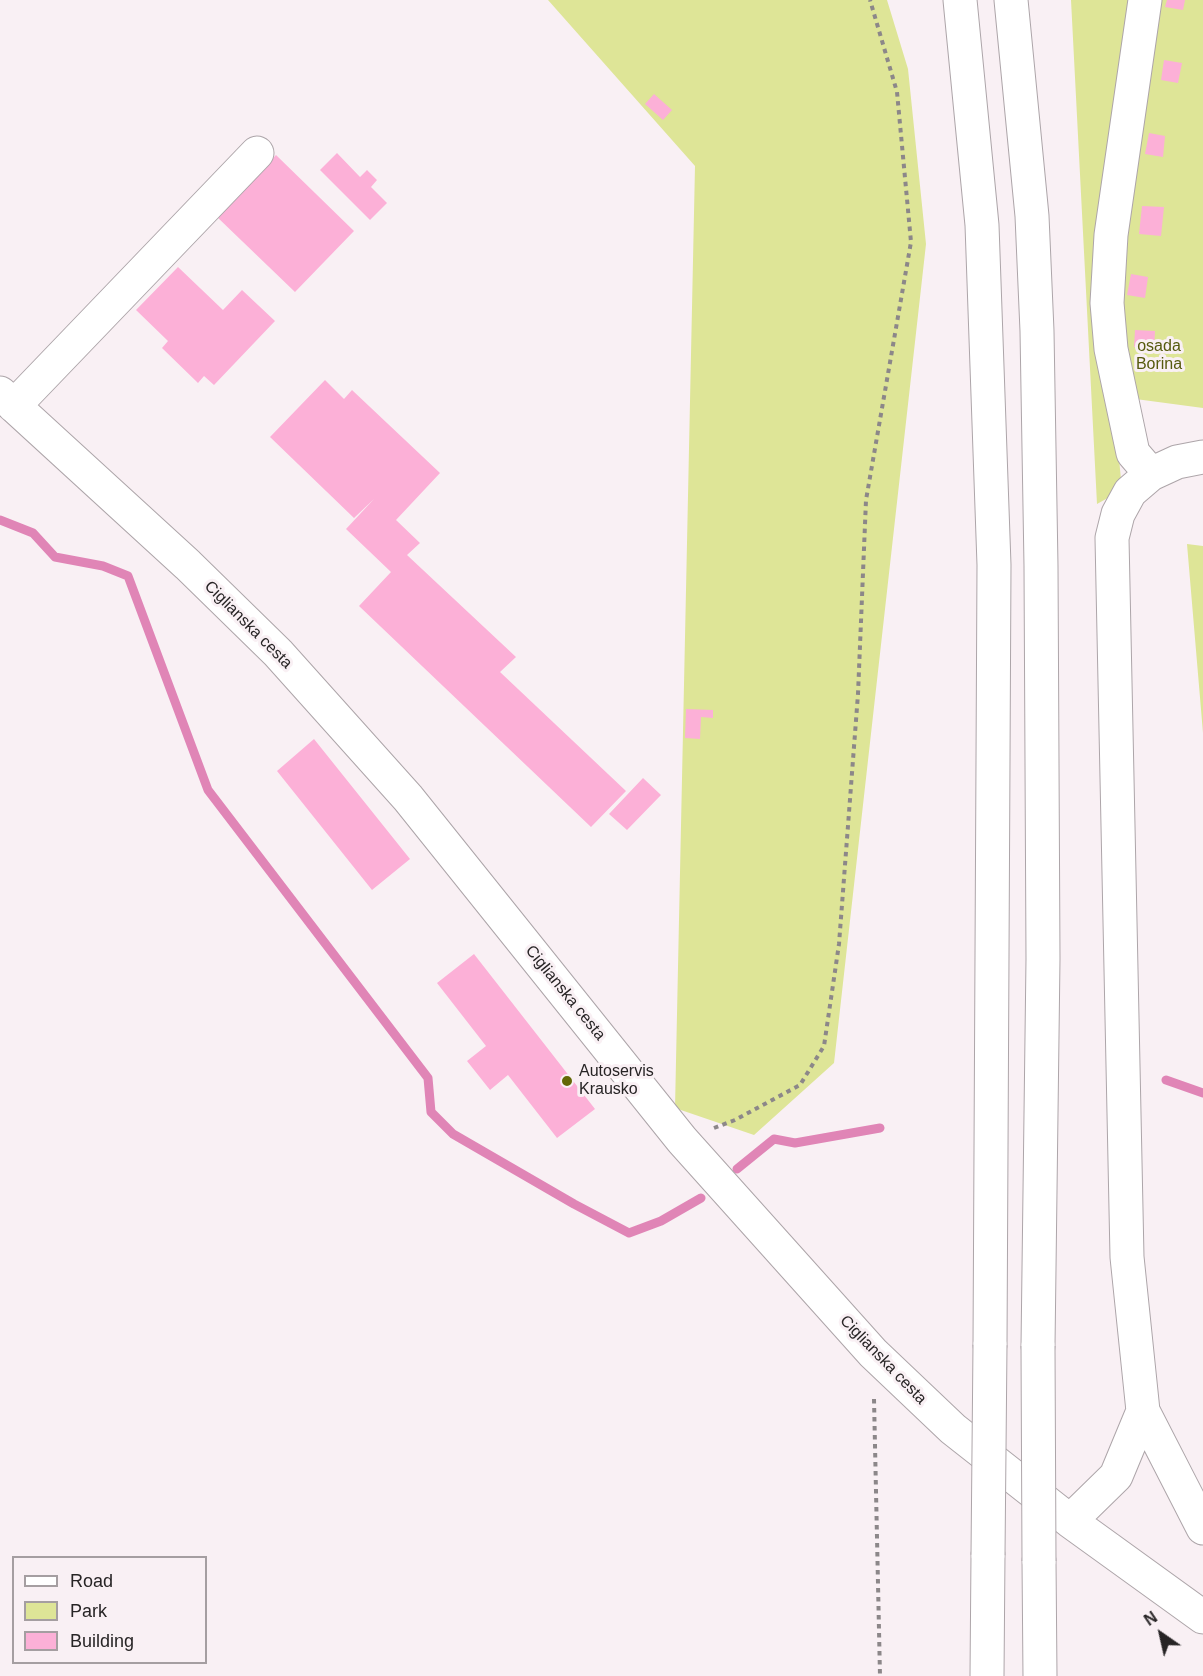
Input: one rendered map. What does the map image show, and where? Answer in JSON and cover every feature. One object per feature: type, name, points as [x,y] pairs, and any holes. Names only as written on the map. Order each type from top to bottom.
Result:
[{"type":"main road","points":[[960,0],[972,100],[982,225],[994,565],[987,1676]]},
{"type":"main road","points":[[1011,0],[1022,90],[1032,216],[1037,343],[1043,935],[1038,1346],[1040,1676]]},
{"type":"main road","points":[[1145,0],[1111,235],[1107,303],[1111,350],[1133,453],[1151,474]]},
{"type":"main road","points":[[7,399],[257,153]]},
{"type":"main road","name":"Ciglianska cesta","points":[[7,399],[188,565],[278,653],[408,798],[682,1140],[873,1353],[953,1429],[1070,1521],[1203,1617]]},
{"type":"main road","points":[[1203,457],[1177,462],[1151,474],[1130,492],[1118,514],[1112,538],[1126,1257],[1143,1412],[1203,1528]]},
{"type":"main road","points":[[1070,1521],[1116,1476],[1143,1412]]},
{"type":"path","points":[[735,1120],[800,1085],[824,1046],[839,944],[858,694],[866,500],[911,242],[897,92],[870,0]]},
{"type":"path","points":[[873,1353],[880,1676]]},
{"type":"green space","points":[[548,0],[887,0],[908,69],[926,244],[834,1063],[754,1135],[675,1108],[695,166]]},
{"type":"green space","name":"osada Borina","points":[[1071,0],[1203,0],[1203,408],[1113,396],[1122,490],[1097,504]]},
{"type":"green space","points":[[1187,544],[1203,546],[1203,733]]},
{"type":"building","points":[[1167,0],[1185,0],[1183,10],[1165,7]]},
{"type":"building","points":[[1164,60],[1182,63],[1178,83],[1161,80]]},
{"type":"building","points":[[654,94],[672,110],[663,120],[645,104]]},
{"type":"building","points":[[1149,133],[1165,136],[1163,157],[1145,154]]},
{"type":"building","points":[[337,153],[360,177],[367,170],[377,180],[371,187],[387,203],[370,220],[320,170]]},
{"type":"building","points":[[276,155],[354,231],[295,292],[216,216]]},
{"type":"building","points":[[1142,206],[1164,207],[1161,236],[1139,234]]},
{"type":"building","points":[[178,267],[223,310],[242,290],[275,321],[214,385],[204,376],[198,383],[162,348],[168,341],[136,310]]},
{"type":"building","points":[[1131,274],[1148,277],[1145,298],[1127,295]]},
{"type":"building","points":[[1135,330],[1155,331],[1154,349],[1134,347]]},
{"type":"building","points":[[325,380],[344,399],[352,390],[440,473],[396,520],[420,543],[407,555],[516,657],[500,672],[626,791],[591,827],[359,606],[391,572],[346,529],[374,499],[354,518],[270,437]]},
{"type":"building","points":[[686,709],[713,710],[713,718],[701,717],[700,739],[685,738]]},
{"type":"building","points":[[314,739],[410,859],[372,890],[277,771]]},
{"type":"building","points":[[643,778],[661,795],[627,830],[609,814]]},
{"type":"building","points":[[474,954],[595,1109],[557,1138],[508,1075],[490,1090],[467,1061],[486,1046],[437,983]]},
{"type":"waterway","points":[[0,520],[33,533],[55,557],[103,566],[128,576],[208,790],[428,1078],[431,1112],[453,1134],[629,1233],[661,1221],[701,1198]]},
{"type":"waterway","points":[[1166,1080],[1203,1093]]},
{"type":"waterway","points":[[737,1169],[774,1139],[795,1143],[880,1128]]},
{"type":"place","name":"Autoservis Krausko","points":[[567,1081]]}]
